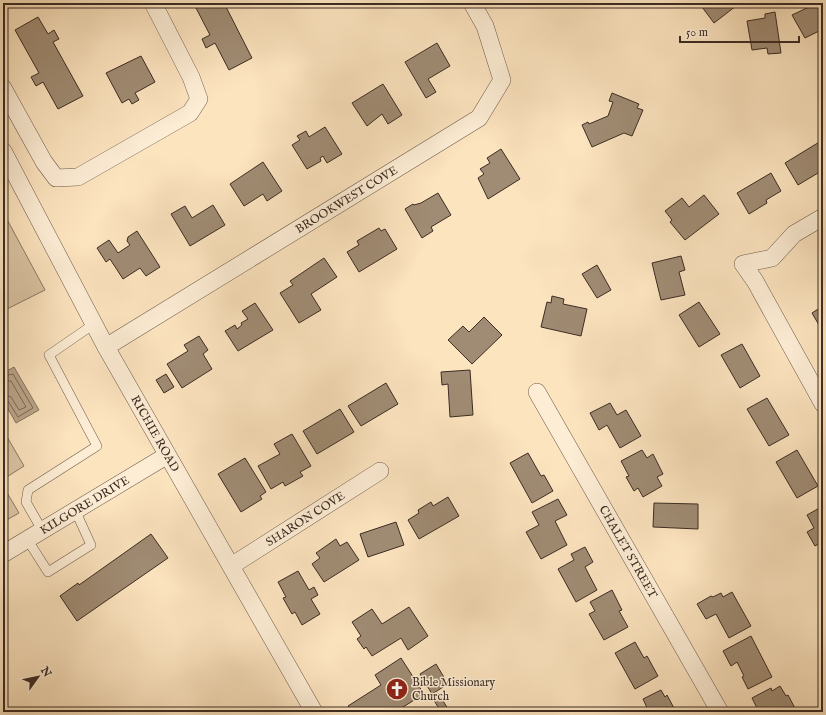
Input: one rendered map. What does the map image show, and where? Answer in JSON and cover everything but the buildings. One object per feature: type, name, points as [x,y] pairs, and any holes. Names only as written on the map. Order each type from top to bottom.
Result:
[{"type":"street","points":[[3,88],[44,162],[56,178],[78,177],[190,113],[199,99],[191,77],[153,3]]},
{"type":"street","name":"BROOKWEST COVE","points":[[106,347],[478,118],[502,80],[485,26],[472,3]]},
{"type":"street","name":"RICHIE ROAD","points":[[3,151],[106,347],[166,456],[231,566],[314,712]]},
{"type":"street","points":[[823,217],[794,234],[772,258],[743,264],[755,281],[823,404]]},
{"type":"street","name":"CHALET STREET","points":[[537,392],[720,712]]},
{"type":"street","name":"KILGORE DRIVE","points":[[3,554],[27,538],[166,456]]},
{"type":"street","name":"SHARON COVE","points":[[231,566],[380,471]]},
{"type":"lane","points":[[42,530],[26,502],[28,490],[96,446],[49,354],[94,324]]},
{"type":"lane","points":[[27,538],[48,572],[91,544],[74,510]]},
{"type":"shaded area","points":[[3,212],[45,290],[3,311]]},
{"type":"shaded area","points":[[3,430],[24,466],[5,478],[3,475]]},
{"type":"shaded area","points":[[3,486],[19,513],[3,522]]},
{"type":"water","points":[[14,367],[39,410],[16,423],[3,400],[3,373]]},
{"type":"place","name":"Bible Missionary Church","points":[[397,689]]}]
